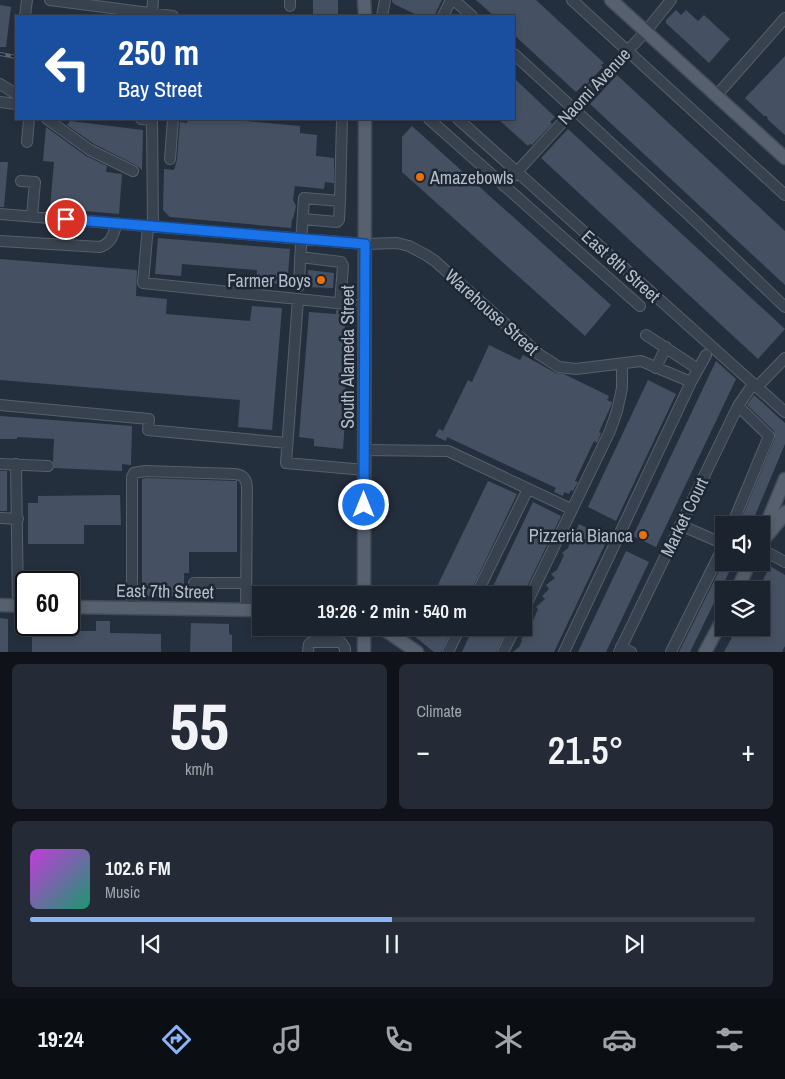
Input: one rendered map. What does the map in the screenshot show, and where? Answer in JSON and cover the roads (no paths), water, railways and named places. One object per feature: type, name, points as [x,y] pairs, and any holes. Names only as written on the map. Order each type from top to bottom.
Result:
[{"type":"main road","points":[[364,0],[364,15]]},
{"type":"main road","points":[[611,0],[785,158]]},
{"type":"main road","name":"South Alameda Street","points":[[364,586],[365,120]]},
{"type":"main road","points":[[770,516],[785,479]]},
{"type":"main road","points":[[770,532],[785,512]]},
{"type":"main road","points":[[0,605],[15,606]]},
{"type":"main road","name":"East 7th Street","points":[[80,607],[252,610]]},
{"type":"main road","points":[[705,652],[715,634]]},
{"type":"main road","points":[[364,636],[364,652]]},
{"type":"main road","points":[[394,636],[417,652]]},
{"type":"street","points":[[25,15],[27,0]]},
{"type":"street","points":[[50,0],[152,15],[152,1]]},
{"type":"street","points":[[382,15],[385,0]]},
{"type":"street","points":[[445,15],[453,0],[471,15]]},
{"type":"street","points":[[572,0],[785,195]]},
{"type":"street","name":"Naomi Avenue","points":[[504,186],[646,31],[671,0]]},
{"type":"street","points":[[716,96],[785,18]]},
{"type":"street","points":[[515,55],[785,307]]},
{"type":"street","points":[[0,84],[15,93]]},
{"type":"street","points":[[0,102],[15,104]]},
{"type":"street","points":[[27,142],[29,120]]},
{"type":"street","points":[[48,120],[90,150],[133,171]]},
{"type":"street","points":[[148,120],[151,226],[143,283],[365,306]]},
{"type":"street","points":[[170,159],[173,120]]},
{"type":"street","points":[[303,219],[337,222],[339,220],[342,120]]},
{"type":"street","points":[[430,120],[640,306]]},
{"type":"street","name":"East 8th Street","points":[[459,120],[785,412]]},
{"type":"street","points":[[21,181],[34,182],[32,216]]},
{"type":"street","points":[[299,286],[304,198],[340,201]]},
{"type":"street","name":"Warehouse Street","points":[[0,214],[365,244],[397,243],[409,246],[435,261],[540,356],[559,367],[576,369],[641,361],[691,382]]},
{"type":"street","points":[[0,241],[100,247],[107,245],[111,240],[117,223]]},
{"type":"street","points":[[300,257],[341,262],[343,266],[340,303]]},
{"type":"street","points":[[298,299],[286,463],[364,470]]},
{"type":"street","points":[[646,335],[698,368]]},
{"type":"street","points":[[656,368],[666,347]]},
{"type":"street","points":[[564,652],[691,382],[706,355]]},
{"type":"street","name":"Market Court","points":[[624,650],[680,525],[738,406],[755,385],[785,358]]},
{"type":"street","points":[[532,592],[617,411],[622,388],[622,364]]},
{"type":"street","points":[[0,405],[149,419],[148,430],[287,444]]},
{"type":"street","points":[[736,516],[769,436],[738,406]]},
{"type":"street","points":[[364,450],[448,451],[571,509]]},
{"type":"street","points":[[0,464],[48,466]]},
{"type":"street","points":[[16,464],[20,571]]},
{"type":"street","points":[[132,608],[132,483],[134,473],[145,471],[235,474],[245,478],[247,487],[246,610]]},
{"type":"street","points":[[480,586],[528,489]]},
{"type":"street","points":[[0,518],[18,518]]},
{"type":"street","points":[[680,525],[715,540]]},
{"type":"street","points":[[770,554],[785,561]]},
{"type":"street","points":[[671,652],[715,562]]},
{"type":"street","points":[[194,583],[246,582]]},
{"type":"street","points":[[448,652],[456,636]]},
{"type":"street","points":[[503,652],[511,636]]},
{"type":"street","points":[[308,649],[312,642],[341,642],[345,652]]},
{"type":"railway","points":[[0,54],[15,57]]},
{"type":"place","name":"Amazebowls","points":[[420,177]]},
{"type":"place","name":"Farmer Boys","points":[[321,280]]},
{"type":"place","name":"Pizzeria Bianca","points":[[643,535]]}]
